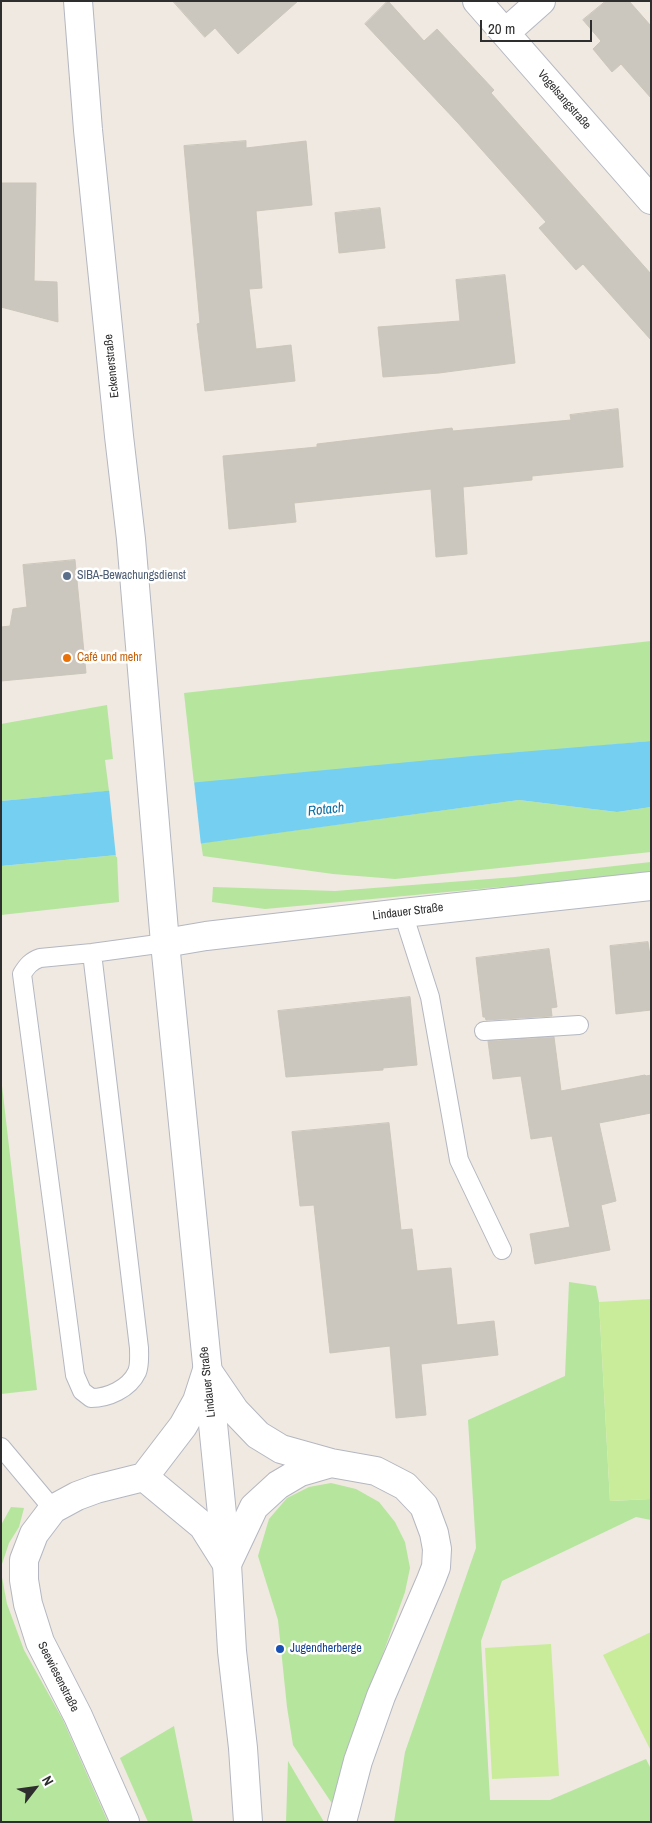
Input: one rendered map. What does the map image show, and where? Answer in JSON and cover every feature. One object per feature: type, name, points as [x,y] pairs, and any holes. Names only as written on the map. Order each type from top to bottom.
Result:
[{"type":"street","name":"Eckenerstraße","points":[[78,1],[88,130],[131,540],[148,743]]},
{"type":"street","name":"Vogelsangstraße","points":[[477,1],[651,200]]},
{"type":"street","points":[[505,33],[541,1]]},
{"type":"street","name":"Lindauer Straße","points":[[148,743],[165,943],[227,1564],[232,1651],[243,1748],[248,1822]]},
{"type":"street","name":"Lindauer Straße","points":[[165,943],[206,936],[651,886]]},
{"type":"street","points":[[207,1370],[235,1412],[258,1435],[281,1449],[330,1464],[376,1470],[405,1486],[424,1506],[434,1533],[437,1549],[436,1566],[432,1580],[381,1696],[358,1761],[342,1822]]},
{"type":"street","points":[[207,1370],[197,1401],[183,1426],[144,1477],[203,1526],[227,1564]]},
{"type":"street","points":[[227,1564],[254,1508],[278,1485],[293,1476],[300,1472],[330,1464]]},
{"type":"street","name":"Seewiesenstraße","points":[[125,1822],[78,1716],[40,1642],[28,1604],[24,1580],[24,1560],[34,1534],[53,1509],[77,1496],[96,1489],[144,1477]]},
{"type":"lane","points":[[403,913],[430,997],[459,1160],[502,1250]]},
{"type":"lane","points":[[92,953],[139,1348],[138,1371],[120,1390],[105,1398],[91,1398],[82,1390],[75,1375],[22,974],[26,966],[33,960],[40,958],[165,943]]},
{"type":"lane","points":[[484,1031],[579,1025]]},
{"type":"lane","points":[[1,1447],[53,1509]]},
{"type":"green space","points":[[651,641],[651,741],[194,784],[184,693]]},
{"type":"green space","points":[[107,705],[113,759],[105,760],[109,791],[1,801],[1,724]]},
{"type":"green space","points":[[519,800],[617,812],[651,807],[651,852],[395,879],[333,874],[203,856],[201,843]]},
{"type":"green space","points":[[117,855],[119,902],[1,915],[1,866]]},
{"type":"green space","points":[[651,862],[651,873],[265,909],[212,902],[213,887],[335,891],[515,877]]},
{"type":"green space","points":[[1,1077],[37,1390],[1,1394]]},
{"type":"green space","points":[[569,1282],[596,1286],[599,1302],[610,1501],[651,1499],[651,1520],[636,1517],[502,1581],[481,1641],[490,1800],[550,1800],[646,1759],[651,1769],[651,1822],[394,1822],[405,1752],[476,1548],[468,1420],[565,1376]]},
{"type":"green space","points":[[651,1299],[651,1499],[610,1501],[599,1302]]},
{"type":"green space","points":[[331,1483],[356,1489],[379,1502],[395,1522],[405,1542],[410,1568],[405,1592],[375,1676],[333,1805],[293,1745],[278,1620],[258,1556],[269,1519],[287,1498],[309,1487]]},
{"type":"green space","points":[[11,1507],[24,1508],[19,1527],[9,1543],[1,1567],[1,1525]]},
{"type":"green space","points":[[1,1572],[7,1604],[24,1650],[63,1720],[108,1822],[1,1822]]},
{"type":"green space","points":[[651,1632],[651,1751],[603,1655]]},
{"type":"green space","points":[[551,1644],[559,1776],[492,1779],[485,1648]]},
{"type":"green space","points":[[174,1726],[193,1822],[148,1822],[120,1758]]},
{"type":"green space","points":[[288,1761],[324,1822],[286,1822]]},
{"type":"water","name":"Rotach","points":[[651,741],[651,807],[617,812],[519,800],[117,855],[1,866],[1,801],[472,756]]},
{"type":"pier","points":[[194,781],[201,845],[116,857],[109,789]]},
{"type":"building","points":[[173,1],[298,1],[238,54],[215,28],[205,37]]},
{"type":"building","points":[[388,1],[424,41],[437,29],[494,90],[491,93],[651,274],[651,340],[583,264],[576,270],[539,228],[546,222],[458,123],[365,24]]},
{"type":"building","points":[[606,1],[629,1],[651,26],[651,98],[621,64],[612,72],[593,49],[601,41],[583,20]]},
{"type":"building","points":[[246,141],[246,148],[306,141],[312,205],[256,211],[262,288],[249,289],[256,349],[291,345],[295,381],[205,391],[197,324],[200,323],[184,146]]},
{"type":"building","points":[[1,183],[36,183],[34,281],[57,282],[58,322],[1,307]]},
{"type":"building","points":[[380,208],[385,248],[339,253],[335,213]]},
{"type":"building","points":[[505,275],[515,363],[439,373],[383,377],[378,327],[460,321],[456,280]]},
{"type":"building","points":[[618,409],[623,467],[532,476],[532,480],[463,487],[467,554],[436,557],[431,489],[294,503],[296,522],[229,529],[223,456],[317,447],[317,444],[452,428],[453,431],[571,420],[570,415]]},
{"type":"building","points":[[75,560],[86,673],[1,681],[1,627],[10,626],[13,609],[27,607],[23,565]]},
{"type":"building","points":[[648,942],[651,963],[651,1010],[616,1014],[610,946]]},
{"type":"building","points":[[549,949],[557,1007],[551,1008],[552,1016],[486,1020],[483,1017],[476,958]]},
{"type":"building","points":[[410,997],[417,1065],[383,1068],[383,1070],[286,1077],[278,1011]]},
{"type":"building","points":[[554,1037],[561,1091],[651,1075],[651,1113],[599,1123],[616,1201],[601,1205],[610,1250],[535,1264],[530,1234],[570,1227],[552,1136],[531,1139],[521,1076],[493,1079],[488,1041]]},
{"type":"building","points":[[389,1123],[401,1230],[412,1229],[417,1271],[451,1268],[457,1325],[494,1321],[498,1355],[421,1364],[426,1415],[396,1418],[390,1346],[330,1353],[314,1205],[300,1206],[292,1132]]},
{"type":"place","name":"SIBA-Bewachungsdienst","points":[[67,576]]},
{"type":"place","name":"Café und mehr","points":[[67,658]]},
{"type":"place","name":"Jugendherberge","points":[[280,1649]]}]
